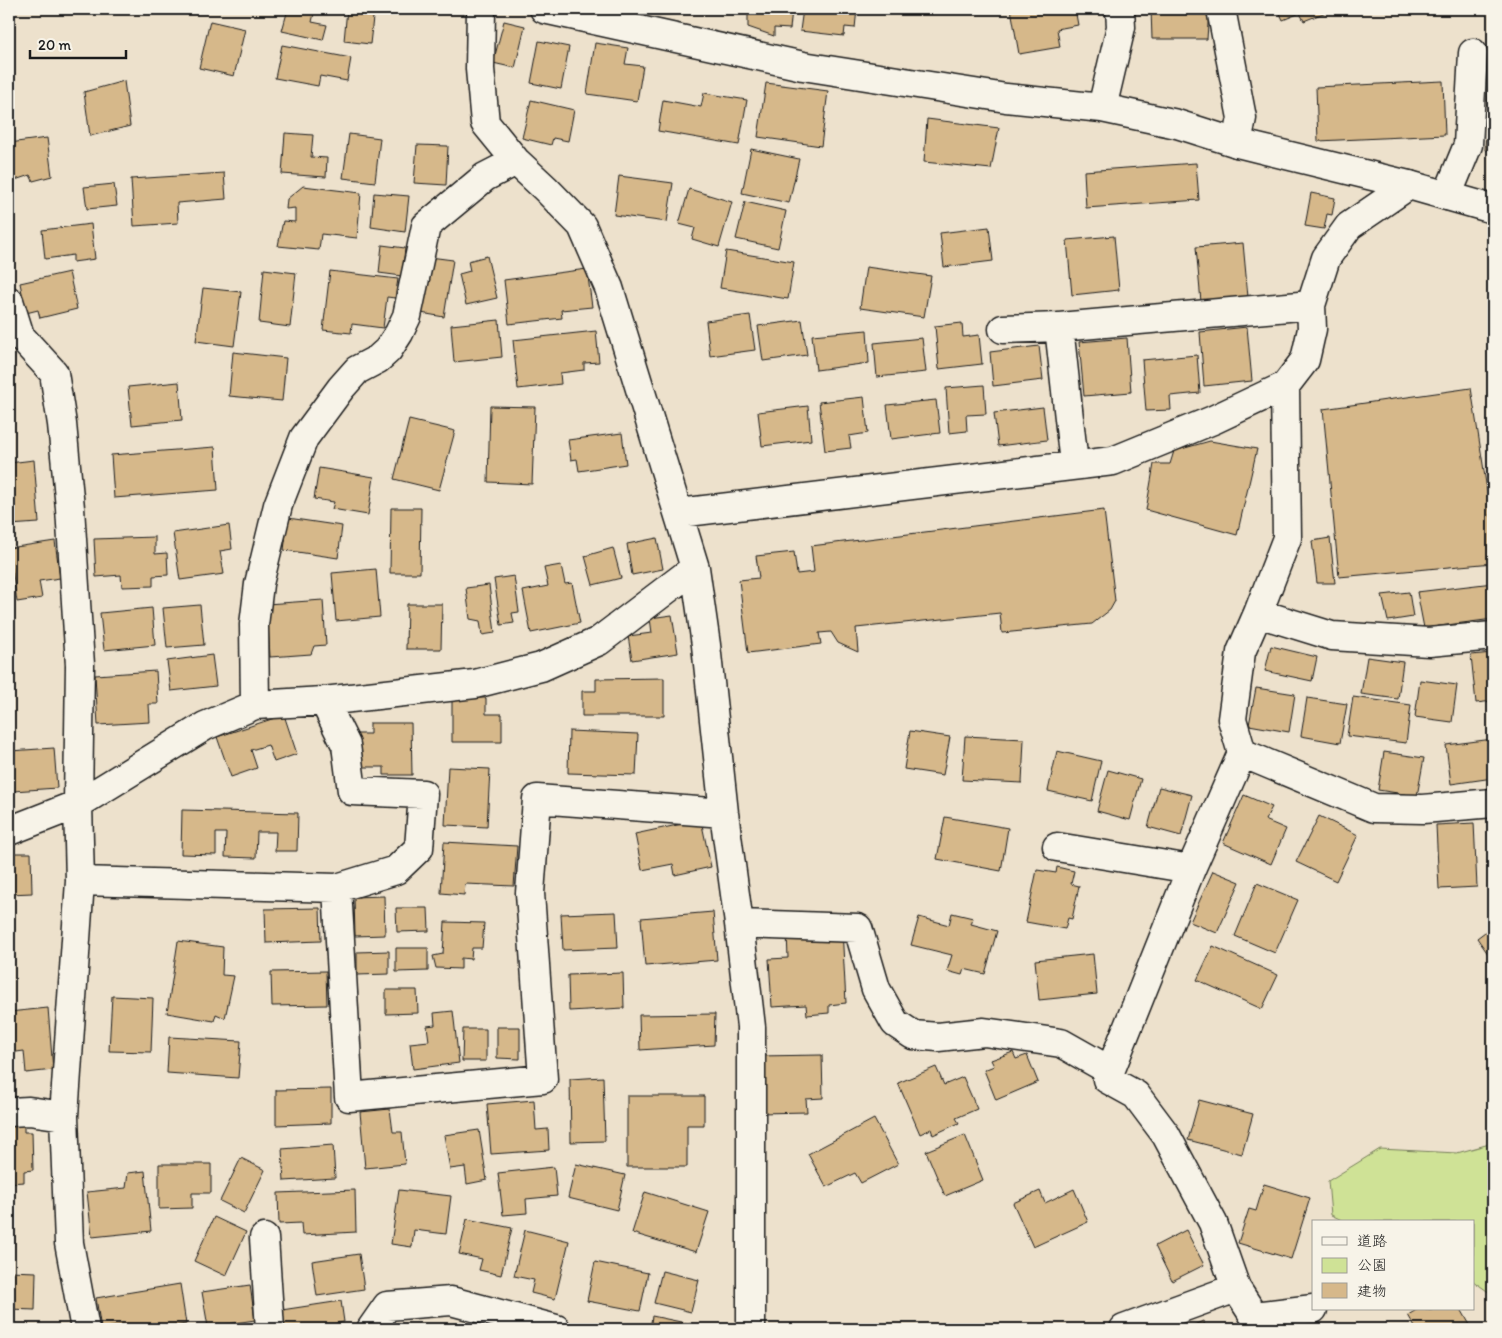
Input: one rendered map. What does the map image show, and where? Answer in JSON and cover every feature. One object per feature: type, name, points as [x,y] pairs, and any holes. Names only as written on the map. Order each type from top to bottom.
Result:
[{"type":"street","points":[[481,9],[480,69],[485,123],[516,161],[582,226],[609,288],[695,568],[706,644],[724,813],[740,924],[751,1026],[751,1329]]},
{"type":"street","points":[[544,9],[803,66],[1006,98],[1102,108],[1177,124],[1237,143],[1409,185],[1493,209]]},
{"type":"street","points":[[1102,108],[1121,26],[1120,9]]},
{"type":"street","points":[[1221,9],[1242,118],[1237,143]]},
{"type":"street","points":[[1447,196],[1468,144],[1473,53]]},
{"type":"street","points":[[255,705],[254,625],[259,584],[278,505],[304,438],[341,388],[357,370],[378,360],[388,350],[399,333],[407,316],[426,226],[485,177],[516,161]]},
{"type":"street","points":[[679,513],[1112,460],[1213,420],[1285,386],[1305,360],[1312,329],[1310,305],[1326,258],[1349,226],[1409,185]]},
{"type":"street","points":[[9,301],[14,337],[54,373],[62,424],[70,508],[80,665],[78,804],[80,881],[64,1116],[69,1243],[85,1329]]},
{"type":"street","points":[[1003,329],[1059,327],[1310,305]]},
{"type":"street","points":[[1059,327],[1074,464]]},
{"type":"street","points":[[1108,1079],[1191,869],[1242,753],[1232,719],[1241,652],[1286,538],[1285,386]]},
{"type":"street","points":[[9,831],[78,804],[205,726],[255,705],[324,701],[475,684],[541,667],[600,641],[695,568]]},
{"type":"street","points":[[1258,613],[1332,636],[1429,642],[1493,636]]},
{"type":"street","points":[[80,881],[337,888],[396,870],[419,848],[423,794],[352,791],[346,745],[324,701]]},
{"type":"street","points":[[1242,753],[1374,808],[1423,809],[1493,803]]},
{"type":"street","points":[[337,888],[349,1097],[543,1079],[530,893],[537,799],[724,813]]},
{"type":"street","points":[[1057,847],[1191,869]]},
{"type":"street","points":[[740,924],[858,928],[876,989],[895,1023],[913,1035],[938,1037],[984,1032],[1061,1044],[1107,1068],[1108,1079]]},
{"type":"street","points":[[1108,1079],[1136,1095],[1166,1135],[1213,1223],[1236,1288],[1257,1322],[1312,1309]]},
{"type":"street","points":[[9,1112],[29,1111],[64,1116]]},
{"type":"street","points":[[264,1238],[270,1329]]},
{"type":"street","points":[[1124,1329],[1236,1288]]},
{"type":"street","points":[[371,1329],[387,1306],[451,1300],[556,1329]]},
{"type":"green space","points":[[1493,1143],[1493,1299],[1490,1293],[1474,1282],[1474,1220],[1342,1220],[1331,1215],[1328,1181],[1380,1149],[1457,1153]]},
{"type":"building","points":[[288,9],[315,9],[312,22],[327,25],[323,40],[282,31]]},
{"type":"building","points":[[347,9],[374,9],[370,44],[344,41]]},
{"type":"building","points":[[748,9],[792,9],[790,29],[774,28],[774,36],[748,27]]},
{"type":"building","points":[[803,9],[857,9],[855,28],[845,27],[844,36],[800,31]]},
{"type":"building","points":[[1011,9],[1075,9],[1078,25],[1057,29],[1060,47],[1019,54]]},
{"type":"building","points":[[1151,9],[1209,9],[1207,39],[1152,39]]},
{"type":"building","points":[[1278,9],[1333,9],[1304,21],[1300,13],[1283,20]]},
{"type":"building","points":[[210,21],[245,29],[234,76],[199,68]]},
{"type":"building","points":[[504,21],[525,26],[515,68],[493,63]]},
{"type":"building","points":[[539,41],[569,47],[561,89],[531,83]]},
{"type":"building","points":[[595,43],[628,48],[625,64],[643,66],[637,101],[587,94]]},
{"type":"building","points":[[282,45],[351,58],[347,81],[320,76],[318,86],[275,78]]},
{"type":"building","points":[[1491,47],[1493,47],[1493,150],[1485,150]]},
{"type":"building","points":[[124,81],[130,126],[90,136],[84,92]]},
{"type":"building","points":[[1443,81],[1445,135],[1318,141],[1316,87]]},
{"type":"building","points":[[766,83],[828,91],[821,146],[758,137]]},
{"type":"building","points":[[704,93],[747,100],[739,145],[658,131],[663,100],[701,107]]},
{"type":"building","points":[[531,100],[574,110],[568,141],[553,138],[551,145],[522,138]]},
{"type":"building","points":[[927,119],[999,128],[991,169],[924,162]]},
{"type":"building","points":[[285,133],[313,135],[311,157],[327,158],[326,177],[282,174]]},
{"type":"building","points":[[349,134],[380,138],[375,182],[343,178]]},
{"type":"building","points":[[47,138],[52,176],[33,181],[30,175],[12,181],[9,167],[9,143]]},
{"type":"building","points":[[417,145],[448,146],[446,185],[414,183]]},
{"type":"building","points":[[751,149],[799,159],[789,203],[742,193]]},
{"type":"building","points":[[1196,163],[1199,200],[1086,208],[1084,171]]},
{"type":"building","points":[[224,173],[226,199],[177,203],[178,223],[134,226],[131,179]]},
{"type":"building","points":[[619,176],[673,183],[667,222],[614,215]]},
{"type":"building","points":[[114,184],[117,206],[87,209],[84,187]]},
{"type":"building","points":[[303,186],[361,193],[357,238],[321,234],[319,250],[278,246],[283,221],[295,222],[295,208],[286,209],[287,199]]},
{"type":"building","points":[[689,189],[732,202],[719,247],[692,239],[695,228],[679,224]]},
{"type":"building","points":[[374,193],[409,196],[405,232],[371,227]]},
{"type":"building","points":[[1311,193],[1335,198],[1332,215],[1327,214],[1324,229],[1305,226]]},
{"type":"building","points":[[745,202],[786,211],[778,248],[736,239]]},
{"type":"building","points":[[91,224],[95,259],[73,262],[73,255],[45,259],[42,230]]},
{"type":"building","points":[[989,227],[993,261],[944,267],[940,233]]},
{"type":"building","points":[[1114,236],[1119,290],[1072,295],[1067,240]]},
{"type":"building","points":[[1243,243],[1248,297],[1201,302],[1196,247]]},
{"type":"building","points":[[382,245],[405,248],[402,276],[379,273]]},
{"type":"building","points":[[726,251],[794,262],[788,299],[720,288]]},
{"type":"building","points":[[487,256],[497,298],[466,305],[459,274],[470,271],[468,261]]},
{"type":"building","points":[[430,257],[453,260],[444,317],[421,313]]},
{"type":"building","points":[[866,267],[931,276],[924,317],[860,308]]},
{"type":"building","points":[[264,269],[296,273],[290,327],[259,323]]},
{"type":"building","points":[[587,269],[592,307],[561,310],[562,318],[509,324],[504,280]]},
{"type":"building","points":[[330,271],[398,279],[395,298],[387,297],[383,328],[352,324],[351,333],[323,330]]},
{"type":"building","points":[[69,272],[77,309],[40,318],[38,310],[26,313],[20,283]]},
{"type":"building","points":[[203,288],[241,292],[234,346],[196,341]]},
{"type":"building","points":[[750,315],[755,350],[710,356],[706,321]]},
{"type":"building","points":[[499,320],[502,357],[454,362],[451,325]]},
{"type":"building","points":[[802,320],[807,355],[763,361],[758,326]]},
{"type":"building","points":[[962,323],[963,337],[979,335],[982,364],[939,369],[935,326]]},
{"type":"building","points":[[1247,327],[1252,381],[1204,386],[1200,332]]},
{"type":"building","points":[[867,330],[869,363],[816,370],[812,335]]},
{"type":"building","points":[[596,331],[599,362],[584,363],[584,370],[560,373],[561,384],[518,389],[513,340]]},
{"type":"building","points":[[922,338],[926,372],[877,377],[874,343]]},
{"type":"building","points":[[1127,338],[1131,392],[1084,396],[1079,342]]},
{"type":"building","points":[[1039,346],[1043,380],[993,386],[990,352]]},
{"type":"building","points":[[233,352],[286,358],[282,401],[229,396]]},
{"type":"building","points":[[1197,355],[1200,393],[1170,396],[1171,410],[1146,411],[1142,360]]},
{"type":"building","points":[[179,382],[182,420],[132,425],[128,387]]},
{"type":"building","points":[[984,385],[986,414],[966,415],[967,431],[949,433],[946,388]]},
{"type":"building","points":[[1471,388],[1493,528],[1493,563],[1339,577],[1323,409]]},
{"type":"building","points":[[864,397],[868,433],[849,436],[851,448],[825,451],[819,402]]},
{"type":"building","points":[[936,400],[940,433],[891,439],[887,405]]},
{"type":"building","points":[[490,406],[535,407],[532,484],[488,482]]},
{"type":"building","points":[[808,406],[811,440],[762,446],[758,412]]},
{"type":"building","points":[[1043,407],[1047,440],[998,446],[994,413]]},
{"type":"building","points":[[409,420],[455,431],[439,490],[394,479]]},
{"type":"building","points":[[622,433],[626,464],[579,471],[577,459],[571,460],[568,440]]},
{"type":"building","points":[[1210,441],[1257,449],[1237,535],[1146,510],[1154,464],[1170,464],[1174,451]]},
{"type":"building","points":[[215,447],[218,490],[114,498],[111,455]]},
{"type":"building","points":[[34,460],[39,523],[9,525],[9,463]]},
{"type":"building","points":[[319,468],[374,477],[368,515],[332,509],[334,502],[314,499]]},
{"type":"building","points":[[391,508],[421,508],[420,573],[390,573]]},
{"type":"building","points":[[1104,510],[1115,601],[1110,610],[1092,624],[1002,633],[1000,613],[856,628],[858,652],[838,643],[831,632],[819,633],[821,644],[748,653],[739,580],[759,578],[756,556],[794,552],[797,574],[814,572],[811,546]]},
{"type":"building","points":[[288,518],[342,526],[338,558],[284,550]]},
{"type":"building","points":[[229,525],[232,549],[220,551],[224,574],[180,580],[173,533]]},
{"type":"building","points":[[155,537],[155,554],[167,553],[168,575],[153,576],[153,586],[122,587],[121,575],[96,577],[94,539]]},
{"type":"building","points":[[657,538],[663,569],[632,575],[627,544]]},
{"type":"building","points":[[1330,538],[1335,583],[1317,583],[1312,541]]},
{"type":"building","points":[[55,541],[60,578],[39,581],[42,598],[17,602],[9,548]]},
{"type":"building","points":[[613,548],[621,578],[593,585],[585,556]]},
{"type":"building","points":[[561,565],[565,584],[572,583],[580,623],[531,633],[523,591],[548,586],[544,568]]},
{"type":"building","points":[[376,569],[380,617],[336,621],[332,573]]},
{"type":"building","points":[[514,576],[519,612],[512,613],[514,623],[501,625],[494,579]]},
{"type":"building","points":[[1493,583],[1493,619],[1424,628],[1417,592]]},
{"type":"building","points":[[489,585],[495,633],[482,635],[480,621],[470,619],[466,588]]},
{"type":"building","points":[[1409,592],[1413,617],[1388,621],[1382,595]]},
{"type":"building","points":[[323,600],[326,645],[314,646],[311,654],[270,657],[267,604]]},
{"type":"building","points":[[407,604],[442,604],[441,649],[406,649]]},
{"type":"building","points":[[200,605],[204,645],[167,648],[163,608]]},
{"type":"building","points":[[152,608],[155,645],[104,650],[100,613]]},
{"type":"building","points":[[672,615],[678,653],[632,660],[628,636],[652,633],[650,618]]},
{"type":"building","points":[[1271,646],[1317,657],[1312,681],[1265,671]]},
{"type":"building","points":[[1493,653],[1493,701],[1476,703],[1471,655]]},
{"type":"building","points":[[212,655],[216,686],[171,691],[167,661]]},
{"type":"building","points":[[1367,657],[1403,662],[1398,699],[1361,694]]},
{"type":"building","points":[[156,671],[158,704],[149,704],[150,722],[98,725],[95,675]]},
{"type":"building","points":[[664,678],[664,716],[582,716],[582,691],[596,691],[596,679]]},
{"type":"building","points":[[1420,680],[1457,685],[1452,722],[1415,717]]},
{"type":"building","points":[[1256,688],[1295,694],[1289,732],[1249,725]]},
{"type":"building","points":[[1353,697],[1411,705],[1406,743],[1347,736]]},
{"type":"building","points":[[452,698],[486,698],[486,714],[502,714],[502,742],[452,742]]},
{"type":"building","points":[[1307,698],[1347,704],[1340,743],[1301,736]]},
{"type":"building","points":[[284,715],[297,754],[274,762],[268,745],[251,750],[257,768],[231,777],[217,737]]},
{"type":"building","points":[[370,723],[411,723],[412,775],[384,775],[384,767],[357,767],[357,734],[370,734]]},
{"type":"building","points":[[569,731],[638,734],[636,775],[568,773]]},
{"type":"building","points":[[910,731],[950,737],[943,775],[904,769]]},
{"type":"building","points":[[965,736],[1024,739],[1022,783],[962,780]]},
{"type":"building","points":[[1493,739],[1493,778],[1451,784],[1446,745]]},
{"type":"building","points":[[54,748],[57,788],[13,791],[10,751]]},
{"type":"building","points":[[1057,751],[1101,761],[1092,801],[1048,791]]},
{"type":"building","points":[[1384,752],[1424,758],[1417,796],[1378,790]]},
{"type":"building","points":[[448,767],[490,769],[487,827],[445,825]]},
{"type":"building","points":[[1108,770],[1141,779],[1130,820],[1097,811]]},
{"type":"building","points":[[1159,787],[1192,795],[1181,836],[1148,827]]},
{"type":"building","points":[[1244,795],[1272,807],[1265,820],[1286,829],[1271,864],[1223,843]]},
{"type":"building","points":[[182,810],[298,813],[297,851],[275,851],[276,832],[257,832],[256,858],[225,857],[226,833],[216,833],[216,855],[181,854]]},
{"type":"building","points":[[1319,816],[1358,835],[1336,881],[1296,862]]},
{"type":"building","points":[[945,817],[1008,828],[1001,871],[937,859]]},
{"type":"building","points":[[701,820],[711,867],[675,875],[673,864],[642,870],[635,834]]},
{"type":"building","points":[[1474,823],[1477,887],[1439,889],[1436,825]]},
{"type":"building","points":[[444,842],[517,846],[514,886],[465,884],[464,895],[441,893]]},
{"type":"building","points":[[9,853],[31,853],[32,893],[9,894]]},
{"type":"building","points":[[1057,867],[1074,871],[1071,884],[1079,886],[1072,919],[1068,918],[1065,929],[1026,922],[1037,870],[1056,873]]},
{"type":"building","points":[[1213,871],[1240,882],[1217,933],[1190,922]]},
{"type":"building","points":[[1257,883],[1298,900],[1275,953],[1235,936]]},
{"type":"building","points":[[384,896],[385,935],[355,936],[354,897]]},
{"type":"building","points":[[320,908],[321,941],[266,943],[265,909]]},
{"type":"building","points":[[396,908],[428,908],[429,931],[397,932]]},
{"type":"building","points":[[616,912],[618,948],[563,950],[561,914]]},
{"type":"building","points":[[713,912],[717,960],[645,966],[641,918]]},
{"type":"building","points":[[952,913],[973,918],[971,924],[997,931],[985,974],[964,969],[962,975],[947,971],[952,955],[911,945],[919,917],[949,925]]},
{"type":"building","points":[[445,922],[484,923],[482,948],[472,948],[471,959],[461,958],[461,969],[436,968],[433,956],[443,954]]},
{"type":"building","points":[[1493,926],[1493,961],[1477,938]]},
{"type":"building","points":[[842,929],[846,1003],[829,1005],[829,1013],[807,1015],[806,1005],[772,1007],[769,959],[788,958],[787,933]]},
{"type":"building","points":[[178,941],[223,947],[222,975],[234,976],[225,1018],[216,1014],[214,1021],[167,1013]]},
{"type":"building","points":[[1213,946],[1278,975],[1262,1009],[1197,980]]},
{"type":"building","points":[[396,948],[428,948],[428,971],[396,972]]},
{"type":"building","points":[[389,951],[389,974],[357,975],[357,952]]},
{"type":"building","points":[[1093,954],[1097,994],[1039,1000],[1035,960]]},
{"type":"building","points":[[326,971],[327,1005],[272,1006],[271,972]]},
{"type":"building","points":[[623,973],[624,1008],[569,1011],[568,975]]},
{"type":"building","points":[[386,990],[417,990],[418,1013],[386,1014]]},
{"type":"building","points":[[112,996],[153,998],[151,1052],[109,1051]]},
{"type":"building","points":[[48,1008],[53,1070],[26,1073],[24,1051],[9,1053],[9,1012]]},
{"type":"building","points":[[453,1011],[459,1063],[413,1069],[410,1043],[429,1041],[427,1026],[435,1025],[434,1013]]},
{"type":"building","points":[[715,1014],[714,1045],[640,1050],[639,1015]]},
{"type":"building","points":[[497,1027],[520,1027],[520,1059],[497,1058]]},
{"type":"building","points":[[463,1029],[486,1029],[486,1061],[462,1061]]},
{"type":"building","points":[[169,1037],[241,1041],[238,1078],[167,1073]]},
{"type":"building","points":[[1013,1052],[1016,1059],[1027,1055],[1038,1082],[996,1100],[984,1070],[994,1066],[991,1060]]},
{"type":"building","points":[[822,1055],[823,1098],[806,1099],[807,1112],[760,1113],[758,1056]]},
{"type":"building","points":[[936,1067],[944,1085],[963,1077],[977,1109],[956,1118],[959,1123],[933,1135],[931,1129],[920,1134],[898,1083]]},
{"type":"building","points":[[603,1077],[605,1141],[571,1142],[570,1079]]},
{"type":"building","points":[[331,1089],[331,1123],[276,1125],[276,1090]]},
{"type":"building","points":[[627,1096],[704,1096],[704,1125],[687,1125],[687,1167],[627,1167]]},
{"type":"building","points":[[534,1100],[536,1130],[548,1129],[549,1150],[491,1154],[487,1104]]},
{"type":"building","points":[[1199,1100],[1253,1114],[1242,1154],[1188,1140]]},
{"type":"building","points":[[390,1109],[393,1132],[402,1132],[405,1164],[365,1168],[360,1112]]},
{"type":"building","points":[[874,1119],[898,1164],[861,1183],[855,1173],[826,1187],[808,1154]]},
{"type":"building","points":[[9,1122],[24,1122],[24,1132],[32,1132],[33,1170],[24,1171],[24,1182],[9,1183]]},
{"type":"building","points":[[479,1130],[487,1180],[467,1184],[465,1167],[450,1169],[444,1135]]},
{"type":"building","points":[[965,1135],[983,1180],[945,1196],[926,1151]]},
{"type":"building","points":[[333,1145],[335,1178],[284,1181],[282,1149]]},
{"type":"building","points":[[241,1158],[265,1170],[244,1213],[220,1201]]},
{"type":"building","points":[[159,1164],[211,1164],[211,1193],[192,1193],[192,1208],[159,1209]]},
{"type":"building","points":[[576,1164],[625,1175],[617,1210],[568,1198]]},
{"type":"building","points":[[554,1167],[557,1196],[526,1199],[527,1213],[503,1215],[498,1173]]},
{"type":"building","points":[[145,1171],[151,1231],[92,1237],[87,1192],[126,1188],[128,1173]]},
{"type":"building","points":[[1264,1184],[1310,1198],[1291,1259],[1238,1243],[1249,1209],[1256,1211]]},
{"type":"building","points":[[1074,1189],[1088,1222],[1033,1247],[1013,1203],[1040,1191],[1045,1203]]},
{"type":"building","points":[[355,1190],[356,1232],[302,1235],[301,1223],[279,1224],[278,1193]]},
{"type":"building","points":[[399,1190],[451,1196],[446,1234],[414,1230],[412,1247],[391,1244]]},
{"type":"building","points":[[645,1192],[709,1212],[696,1252],[632,1233]]},
{"type":"building","points":[[214,1217],[246,1232],[226,1276],[194,1261]]},
{"type":"building","points":[[467,1219],[512,1228],[501,1275],[479,1270],[482,1259],[459,1254]]},
{"type":"building","points":[[525,1230],[569,1241],[555,1299],[531,1293],[534,1280],[514,1276]]},
{"type":"building","points":[[1186,1230],[1204,1265],[1172,1281],[1155,1246]]},
{"type":"building","points":[[359,1254],[364,1289],[317,1296],[312,1261]]},
{"type":"building","points":[[595,1262],[648,1273],[640,1311],[587,1301]]},
{"type":"building","points":[[9,1271],[36,1272],[35,1310],[9,1309]]},
{"type":"building","points":[[662,1271],[699,1280],[691,1312],[654,1303]]},
{"type":"building","points":[[180,1284],[186,1324],[153,1329],[122,1329],[122,1325],[101,1329],[96,1298]]},
{"type":"building","points":[[250,1285],[255,1320],[208,1327],[202,1292]]},
{"type":"building","points":[[341,1301],[344,1322],[325,1325],[326,1329],[277,1329],[275,1311]]},
{"type":"building","points":[[1416,1310],[1462,1310],[1470,1325],[1463,1329],[1416,1329],[1408,1315]]},
{"type":"building","points":[[652,1316],[705,1327],[705,1329],[650,1329]]},
{"type":"building","points":[[1203,1321],[1207,1329],[1185,1329]]}]
